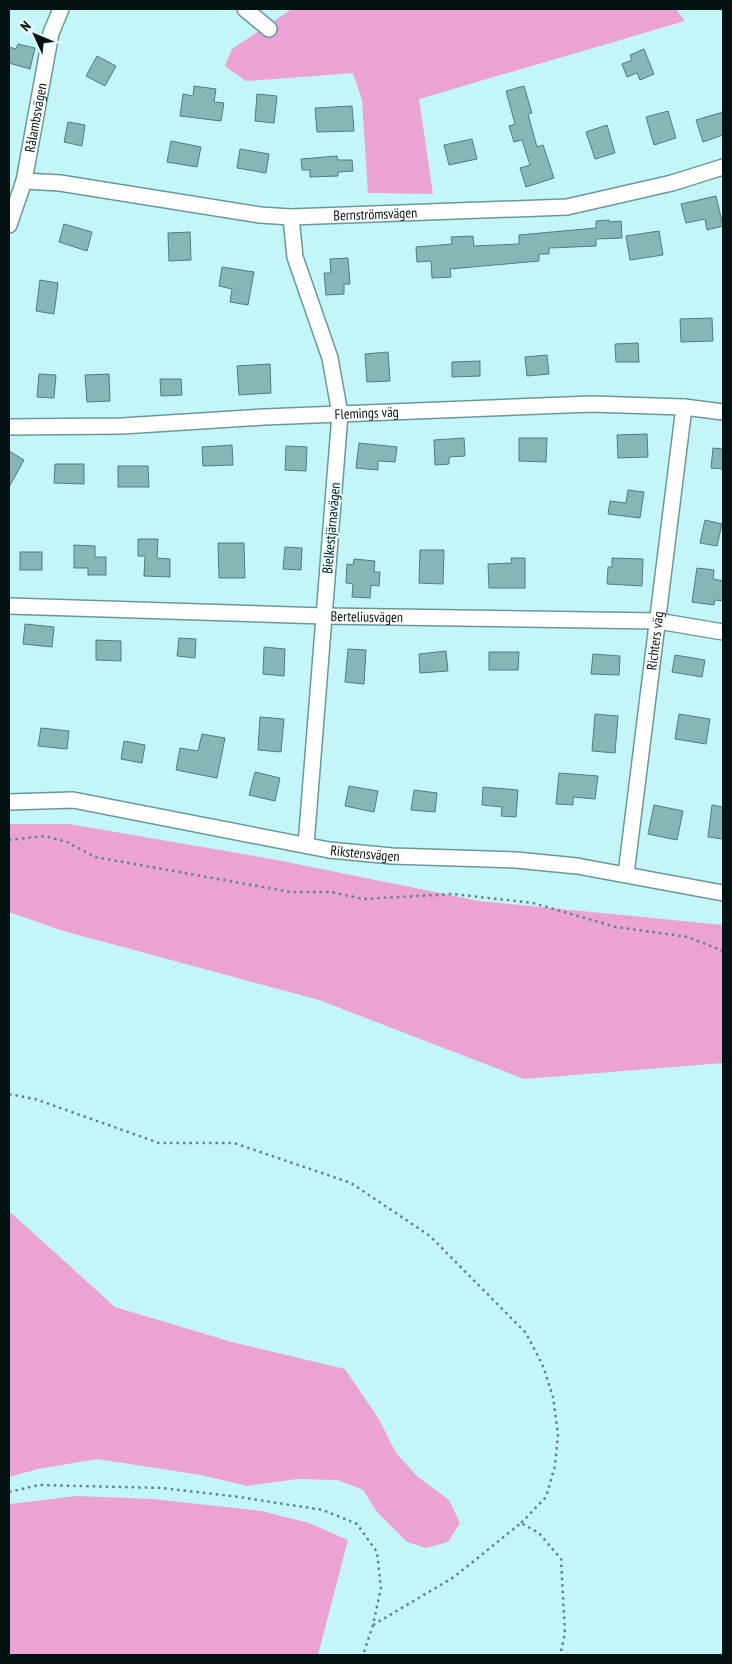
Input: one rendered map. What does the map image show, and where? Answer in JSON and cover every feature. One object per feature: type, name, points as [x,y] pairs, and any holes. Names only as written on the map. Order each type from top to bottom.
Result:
[{"type":"street","name":"Rålambsvägen","points":[[9,224],[24,181],[51,33],[61,9]]},
{"type":"street","points":[[245,9],[269,29]]},
{"type":"street","name":"Bernströmsvägen","points":[[24,181],[60,183],[260,215],[291,217],[567,207],[672,183],[723,167]]},
{"type":"street","name":"Bielkestjärnavägen","points":[[291,217],[295,257],[330,358],[340,414],[306,845]]},
{"type":"street","name":"Flemings väg","points":[[9,427],[122,426],[340,414],[592,404],[684,407],[723,412]]},
{"type":"street","name":"Richters väg","points":[[626,874],[684,407]]},
{"type":"street","name":"Berteliusvägen","points":[[9,606],[324,616],[658,621],[723,632]]},
{"type":"street","name":"Rikstensvägen","points":[[9,802],[73,800],[306,845],[392,856],[525,861],[577,866],[723,893]]},
{"type":"path","points":[[9,840],[45,836],[67,842],[95,857],[291,892],[331,892],[363,899],[453,894],[533,903],[616,927],[688,937],[723,951]]},
{"type":"path","points":[[9,1094],[35,1099],[159,1143],[234,1143],[351,1183],[430,1236],[526,1333],[543,1366],[550,1389],[558,1434],[555,1466],[546,1497],[521,1523],[454,1577],[373,1625]]},
{"type":"path","points":[[9,1492],[39,1485],[163,1488],[323,1510],[357,1524],[376,1552],[381,1588],[373,1625],[363,1655]]},
{"type":"path","points":[[521,1523],[539,1533],[561,1559],[565,1634],[560,1655]]},
{"type":"shaded area","points":[[292,9],[676,9],[685,21],[419,99],[433,194],[368,193],[362,100],[353,73],[246,81],[225,66],[232,49]]},
{"type":"shaded area","points":[[9,824],[69,824],[277,860],[479,901],[723,925],[723,1063],[524,1079],[319,1000],[60,930],[9,912]]},
{"type":"shaded area","points":[[9,1211],[115,1307],[232,1342],[345,1369],[379,1419],[396,1453],[418,1477],[449,1500],[460,1523],[448,1542],[426,1548],[407,1542],[377,1512],[363,1490],[338,1480],[297,1479],[247,1486],[201,1475],[97,1459],[38,1469],[9,1477]]},
{"type":"shaded area","points":[[77,1496],[152,1499],[262,1511],[309,1523],[348,1540],[318,1655],[9,1655],[9,1504]]},
{"type":"building","points":[[18,44],[35,48],[30,69],[9,63],[9,47],[16,49]]},
{"type":"building","points":[[644,49],[654,74],[640,80],[637,73],[627,77],[622,64],[632,60],[630,55]]},
{"type":"building","points":[[97,56],[116,66],[105,86],[86,76]]},
{"type":"building","points":[[194,86],[216,89],[214,102],[224,103],[221,121],[180,116],[183,94],[193,96]]},
{"type":"building","points":[[524,86],[532,113],[528,114],[537,147],[543,145],[554,178],[526,187],[520,168],[530,165],[522,140],[514,142],[509,126],[515,124],[506,91]]},
{"type":"building","points":[[257,94],[277,96],[274,123],[255,121]]},
{"type":"building","points":[[352,106],[354,131],[317,132],[315,108]]},
{"type":"building","points":[[668,111],[676,138],[654,145],[646,117]]},
{"type":"building","points":[[723,112],[723,135],[703,142],[696,120]]},
{"type":"building","points":[[68,122],[85,125],[82,146],[64,142]]},
{"type":"building","points":[[607,125],[615,153],[595,159],[586,132]]},
{"type":"building","points":[[472,139],[477,159],[449,165],[444,145]]},
{"type":"building","points":[[171,141],[201,147],[197,167],[167,162]]},
{"type":"building","points":[[240,149],[269,154],[266,173],[237,168]]},
{"type":"building","points":[[337,156],[338,160],[352,160],[353,171],[338,172],[338,176],[310,177],[310,170],[302,170],[301,159]]},
{"type":"building","points":[[716,196],[723,226],[707,230],[705,219],[686,223],[681,204]]},
{"type":"building","points":[[609,220],[609,222],[621,221],[622,238],[596,239],[596,246],[549,248],[549,254],[539,254],[539,261],[450,269],[451,277],[432,278],[431,261],[417,262],[416,247],[452,244],[451,237],[473,236],[474,246],[519,244],[519,235],[596,228],[596,221]]},
{"type":"building","points":[[64,224],[92,232],[87,251],[59,242]]},
{"type":"building","points":[[659,231],[663,255],[630,260],[626,236]]},
{"type":"building","points":[[190,232],[191,260],[169,261],[168,233]]},
{"type":"building","points":[[348,258],[350,284],[344,284],[344,294],[326,295],[324,273],[331,273],[330,259]]},
{"type":"building","points":[[222,267],[254,272],[248,305],[230,302],[232,289],[219,286]]},
{"type":"building","points":[[40,280],[58,283],[54,314],[36,311]]},
{"type":"building","points":[[712,318],[713,341],[681,342],[680,319]]},
{"type":"building","points":[[638,343],[639,362],[616,362],[615,344]]},
{"type":"building","points":[[388,352],[390,381],[367,382],[365,354]]},
{"type":"building","points":[[547,355],[549,374],[527,376],[525,357]]},
{"type":"building","points":[[480,361],[480,376],[452,377],[452,362]]},
{"type":"building","points":[[270,364],[271,393],[239,395],[237,366]]},
{"type":"building","points":[[39,374],[56,375],[54,398],[37,397]]},
{"type":"building","points":[[109,374],[110,401],[87,402],[85,375]]},
{"type":"building","points":[[160,379],[181,379],[182,395],[161,396]]},
{"type":"building","points":[[647,434],[648,457],[618,458],[617,435]]},
{"type":"building","points":[[464,438],[465,456],[449,457],[449,464],[435,465],[434,440]]},
{"type":"building","points":[[519,438],[547,438],[546,462],[519,461]]},
{"type":"building","points":[[359,443],[397,447],[395,462],[378,461],[378,470],[356,468]]},
{"type":"building","points":[[232,445],[233,465],[203,466],[202,447]]},
{"type":"building","points":[[286,446],[307,447],[306,471],[285,470]]},
{"type":"building","points":[[713,448],[723,449],[723,469],[711,468]]},
{"type":"building","points":[[9,451],[24,460],[9,487]]},
{"type":"building","points":[[55,464],[84,464],[84,484],[54,483]]},
{"type":"building","points":[[118,466],[148,466],[149,487],[118,487]]},
{"type":"building","points":[[628,490],[644,492],[640,518],[608,514],[610,501],[626,503]]},
{"type":"building","points":[[705,520],[722,524],[717,546],[700,543]]},
{"type":"building","points":[[138,539],[158,539],[157,558],[170,559],[170,577],[144,576],[145,556],[138,556]]},
{"type":"building","points":[[218,543],[244,543],[245,578],[219,578]]},
{"type":"building","points":[[74,545],[95,546],[95,557],[106,557],[106,575],[88,575],[88,568],[74,568]]},
{"type":"building","points":[[285,547],[302,548],[301,570],[283,569]]},
{"type":"building","points":[[420,550],[444,550],[443,584],[419,583]]},
{"type":"building","points":[[20,552],[42,552],[42,570],[20,570]]},
{"type":"building","points":[[511,558],[525,558],[525,588],[489,588],[488,564],[512,563]]},
{"type":"building","points":[[612,558],[643,559],[642,586],[607,584],[608,567],[612,567]]},
{"type":"building","points":[[354,559],[375,561],[374,572],[380,572],[379,586],[371,585],[370,598],[352,597],[353,584],[346,583],[347,564],[353,565]]},
{"type":"building","points":[[697,568],[714,570],[713,579],[723,581],[723,601],[715,600],[714,605],[692,602]]},
{"type":"building","points":[[25,624],[54,627],[52,647],[23,644]]},
{"type":"building","points":[[179,638],[196,639],[195,658],[177,656]]},
{"type":"building","points":[[96,640],[121,641],[121,661],[96,660]]},
{"type":"building","points":[[264,647],[285,649],[284,676],[263,674]]},
{"type":"building","points":[[348,649],[366,650],[364,684],[345,682]]},
{"type":"building","points":[[446,651],[448,671],[420,673],[419,654]]},
{"type":"building","points":[[489,652],[519,652],[518,670],[489,670]]},
{"type":"building","points":[[593,654],[620,656],[619,675],[591,674]]},
{"type":"building","points":[[675,655],[705,660],[702,677],[672,672]]},
{"type":"building","points":[[595,714],[618,716],[615,753],[592,751]]},
{"type":"building","points":[[679,714],[710,719],[706,744],[675,739]]},
{"type":"building","points":[[260,717],[284,719],[281,752],[258,750]]},
{"type":"building","points":[[41,728],[69,731],[67,749],[38,746]]},
{"type":"building","points":[[202,734],[225,738],[217,778],[176,770],[180,748],[198,751]]},
{"type":"building","points":[[124,741],[145,745],[142,763],[121,759]]},
{"type":"building","points":[[255,772],[280,778],[275,801],[249,795]]},
{"type":"building","points":[[559,773],[598,776],[595,799],[573,797],[573,805],[556,804]]},
{"type":"building","points":[[349,786],[378,791],[374,812],[345,806]]},
{"type":"building","points":[[483,787],[518,790],[516,817],[501,816],[502,807],[482,805]]},
{"type":"building","points":[[414,790],[437,793],[435,812],[411,810]]},
{"type":"building","points":[[654,805],[683,811],[677,840],[648,834]]},
{"type":"building","points":[[712,805],[723,807],[723,839],[708,837]]}]
